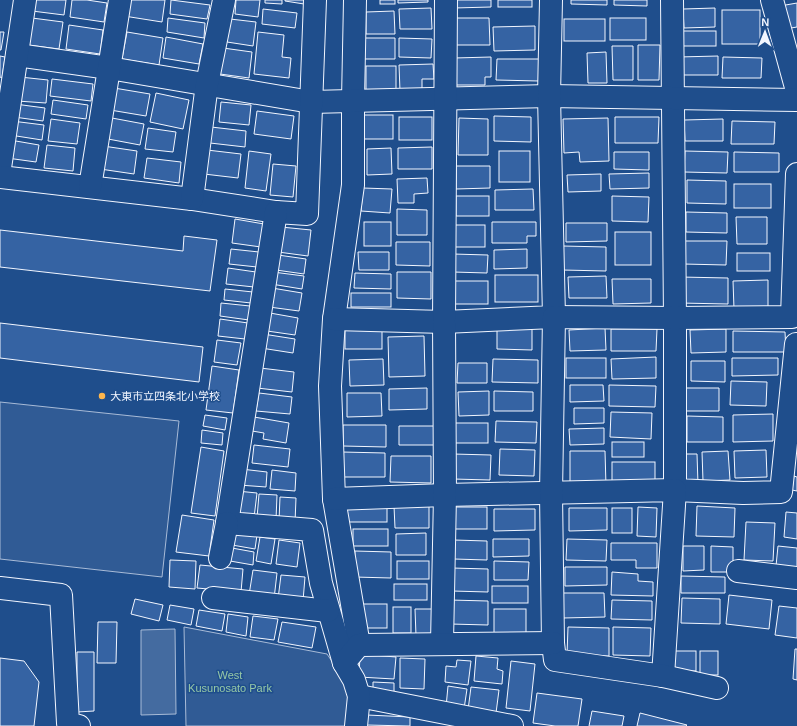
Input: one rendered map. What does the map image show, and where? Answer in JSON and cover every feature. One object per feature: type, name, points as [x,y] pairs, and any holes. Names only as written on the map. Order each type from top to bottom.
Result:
[{"type":"street","points":[[0,168],[25,0]]},
{"type":"street","points":[[90,188],[120,0]]},
{"type":"street","points":[[192,199],[207,84],[224,0]]},
{"type":"street","points":[[0,177],[192,199],[276,212],[307,214],[315,0]]},
{"type":"street","points":[[355,0],[353,185],[334,319],[330,386],[334,499],[359,645]]},
{"type":"street","points":[[442,644],[445,495],[444,322],[446,0]]},
{"type":"street","points":[[551,0],[549,96],[554,317],[551,493],[553,643],[555,660],[663,676],[717,688]]},
{"type":"street","points":[[663,676],[674,490],[675,318],[672,0]]},
{"type":"street","points":[[772,0],[797,91]]},
{"type":"street","points":[[17,55],[110,68],[310,102],[549,96],[797,100]]},
{"type":"street","points":[[334,499],[674,490],[789,493],[796,344],[792,317],[797,174]]},
{"type":"street","points":[[220,558],[227,523],[276,212]]},
{"type":"street","points":[[334,319],[444,322],[554,317],[792,317]]},
{"type":"street","points":[[227,523],[312,530],[321,584],[328,611],[344,663],[354,680],[359,696],[356,726]]},
{"type":"street","points":[[738,571],[797,578]]},
{"type":"street","points":[[0,588],[61,596],[68,723],[79,726]]},
{"type":"street","points":[[214,598],[328,611]]},
{"type":"street","points":[[344,663],[359,645],[553,643]]},
{"type":"street","points":[[359,696],[512,726]]},
{"type":"shaded area","points":[[0,402],[179,421],[162,577],[0,559]]},
{"type":"shaded area","name":"West Kusunosato Park","points":[[184,627],[327,654],[339,672],[353,702],[352,726],[186,726]]},
{"type":"shaded area","points":[[175,629],[176,714],[141,715],[141,630]]},
{"type":"building","points":[[33,0],[66,0],[64,15],[32,11]]},
{"type":"building","points":[[72,0],[87,0],[107,3],[104,22],[70,17]]},
{"type":"building","points":[[126,0],[165,0],[162,22],[124,16]]},
{"type":"building","points":[[171,0],[210,5],[207,19],[170,14]]},
{"type":"building","points":[[236,0],[260,0],[258,17],[235,14]]},
{"type":"building","points":[[265,0],[282,0],[282,4],[265,3]]},
{"type":"building","points":[[285,0],[305,0],[304,4]]},
{"type":"building","points":[[380,0],[395,0],[395,4],[380,4]]},
{"type":"building","points":[[398,0],[428,0],[428,2],[398,3]]},
{"type":"building","points":[[454,0],[491,0],[491,7],[454,8]]},
{"type":"building","points":[[498,0],[532,0],[532,7],[498,7]]},
{"type":"building","points":[[571,0],[607,0],[607,5],[571,4]]},
{"type":"building","points":[[614,0],[647,0],[647,6],[614,5]]},
{"type":"building","points":[[797,3],[797,27],[785,29],[780,6]]},
{"type":"building","points":[[431,8],[432,29],[400,29],[399,9]]},
{"type":"building","points":[[715,8],[715,27],[684,28],[683,9]]},
{"type":"building","points":[[263,9],[297,13],[295,28],[262,24]]},
{"type":"building","points":[[722,10],[760,10],[760,44],[722,44]]},
{"type":"building","points":[[394,11],[395,34],[366,34],[366,12]]},
{"type":"building","points":[[32,18],[63,22],[59,49],[28,45]]},
{"type":"building","points":[[168,18],[205,23],[204,38],[167,32]]},
{"type":"building","points":[[452,18],[489,18],[490,45],[452,45]]},
{"type":"building","points":[[610,18],[646,18],[646,40],[610,40]]},
{"type":"building","points":[[230,19],[256,22],[253,46],[227,42]]},
{"type":"building","points":[[564,19],[605,19],[605,41],[564,41]]},
{"type":"building","points":[[69,25],[103,30],[100,54],[66,49]]},
{"type":"building","points":[[535,26],[535,50],[494,51],[493,27]]},
{"type":"building","points":[[679,31],[716,31],[716,46],[679,46]]},
{"type":"building","points":[[0,32],[4,32],[1,50],[0,50]]},
{"type":"building","points":[[127,32],[163,38],[159,65],[122,59]]},
{"type":"building","points":[[258,32],[284,35],[282,57],[291,58],[289,78],[254,74]]},
{"type":"building","points":[[166,37],[203,44],[199,64],[163,58]]},
{"type":"building","points":[[365,38],[395,38],[395,59],[364,59]]},
{"type":"building","points":[[399,38],[432,39],[431,58],[399,57]]},
{"type":"building","points":[[638,45],[660,45],[659,80],[638,80]]},
{"type":"building","points":[[612,46],[633,46],[633,80],[613,80]]},
{"type":"building","points":[[223,48],[252,52],[249,78],[220,74]]},
{"type":"building","points":[[606,52],[607,83],[588,83],[587,53]]},
{"type":"building","points":[[0,56],[5,57],[2,78],[0,77]]},
{"type":"building","points":[[718,56],[718,75],[678,75],[678,57]]},
{"type":"building","points":[[491,57],[491,77],[485,77],[485,85],[454,85],[454,58]]},
{"type":"building","points":[[723,57],[762,58],[761,78],[722,78]]},
{"type":"building","points":[[497,59],[539,59],[539,81],[496,80]]},
{"type":"building","points":[[433,64],[434,79],[422,79],[422,91],[400,91],[399,65]]},
{"type":"building","points":[[366,66],[396,66],[396,92],[366,92]]},
{"type":"building","points":[[20,77],[48,80],[46,103],[17,101]]},
{"type":"building","points":[[52,79],[93,84],[91,101],[50,96]]},
{"type":"building","points":[[114,88],[150,94],[146,116],[110,110]]},
{"type":"building","points":[[156,93],[189,100],[183,129],[150,122]]},
{"type":"building","points":[[53,100],[88,105],[86,119],[51,114]]},
{"type":"building","points":[[221,102],[251,105],[249,125],[219,122]]},
{"type":"building","points":[[15,104],[45,108],[43,121],[14,117]]},
{"type":"building","points":[[257,111],[294,116],[291,139],[254,134]]},
{"type":"building","points":[[358,115],[393,115],[393,139],[358,139]]},
{"type":"building","points":[[494,116],[531,117],[531,142],[494,141]]},
{"type":"building","points":[[399,117],[432,117],[432,140],[399,140]]},
{"type":"building","points":[[615,117],[659,117],[658,143],[615,143]]},
{"type":"building","points":[[112,118],[144,124],[140,145],[108,139]]},
{"type":"building","points":[[459,118],[488,119],[488,155],[458,155]]},
{"type":"building","points":[[608,118],[609,161],[580,162],[579,152],[564,153],[563,119]]},
{"type":"building","points":[[51,119],[80,123],[77,144],[48,141]]},
{"type":"building","points":[[723,119],[723,141],[685,141],[684,120]]},
{"type":"building","points":[[12,121],[44,125],[42,140],[10,135]]},
{"type":"building","points":[[732,121],[775,122],[774,144],[731,144]]},
{"type":"building","points":[[211,127],[246,131],[245,147],[210,143]]},
{"type":"building","points":[[148,128],[176,132],[173,152],[145,149]]},
{"type":"building","points":[[10,140],[39,145],[36,162],[7,158]]},
{"type":"building","points":[[47,145],[75,148],[73,171],[44,168]]},
{"type":"building","points":[[103,146],[137,151],[134,174],[100,169]]},
{"type":"building","points":[[432,147],[432,169],[398,169],[398,148]]},
{"type":"building","points":[[391,148],[392,174],[367,175],[367,149]]},
{"type":"building","points":[[207,150],[241,154],[238,178],[204,174]]},
{"type":"building","points":[[249,151],[271,154],[266,191],[245,188]]},
{"type":"building","points":[[499,151],[530,151],[530,182],[499,182]]},
{"type":"building","points":[[685,151],[728,152],[727,173],[684,172]]},
{"type":"building","points":[[614,152],[649,152],[649,170],[614,169]]},
{"type":"building","points":[[734,152],[779,153],[779,172],[734,172]]},
{"type":"building","points":[[147,158],[181,162],[179,183],[144,178]]},
{"type":"building","points":[[273,164],[296,166],[293,197],[270,195]]},
{"type":"building","points":[[456,166],[490,166],[490,188],[456,189]]},
{"type":"building","points":[[649,173],[649,188],[610,189],[609,174]]},
{"type":"building","points":[[601,174],[601,191],[568,192],[567,175]]},
{"type":"building","points":[[427,178],[428,193],[414,194],[414,203],[398,203],[397,179]]},
{"type":"building","points":[[687,180],[726,181],[726,204],[687,203]]},
{"type":"building","points":[[734,184],[771,184],[771,208],[734,208]]},
{"type":"building","points":[[363,188],[392,189],[390,213],[361,211]]},
{"type":"building","points":[[533,189],[534,210],[495,210],[495,190]]},
{"type":"building","points":[[456,196],[489,196],[489,216],[456,216]]},
{"type":"building","points":[[612,196],[649,197],[648,222],[612,221]]},
{"type":"building","points":[[397,209],[427,210],[427,235],[397,235]]},
{"type":"building","points":[[686,212],[727,213],[727,233],[686,232]]},
{"type":"building","points":[[736,217],[767,217],[767,244],[737,244]]},
{"type":"building","points":[[235,219],[264,224],[261,247],[232,243]]},
{"type":"building","points":[[364,222],[391,222],[391,246],[364,246]]},
{"type":"building","points":[[492,222],[536,222],[536,236],[527,236],[527,243],[492,243]]},
{"type":"building","points":[[566,223],[607,223],[607,241],[566,242]]},
{"type":"building","points":[[452,225],[485,225],[485,247],[452,247]]},
{"type":"building","points":[[281,227],[311,230],[308,256],[278,252]]},
{"type":"building","points":[[0,230],[183,251],[184,236],[217,240],[210,291],[0,267]]},
{"type":"building","points":[[615,232],[651,232],[651,265],[615,265]]},
{"type":"building","points":[[684,241],[727,241],[726,265],[683,264]]},
{"type":"building","points":[[396,242],[430,242],[430,266],[396,265]]},
{"type":"building","points":[[563,246],[606,247],[606,271],[562,270]]},
{"type":"building","points":[[231,249],[259,252],[257,267],[229,264]]},
{"type":"building","points":[[527,249],[527,268],[494,269],[494,250]]},
{"type":"building","points":[[358,252],[389,252],[389,270],[359,270]]},
{"type":"building","points":[[737,253],[770,253],[770,271],[737,271]]},
{"type":"building","points":[[453,254],[488,255],[487,273],[453,272]]},
{"type":"building","points":[[278,255],[306,259],[304,274],[276,270]]},
{"type":"building","points":[[228,268],[256,272],[254,287],[226,284]]},
{"type":"building","points":[[273,272],[304,276],[302,289],[271,284]]},
{"type":"building","points":[[397,272],[431,272],[431,299],[397,298]]},
{"type":"building","points":[[355,273],[391,274],[391,289],[354,288]]},
{"type":"building","points":[[495,275],[538,275],[538,302],[495,302]]},
{"type":"building","points":[[606,276],[607,298],[569,298],[568,277]]},
{"type":"building","points":[[680,277],[728,278],[728,304],[679,303]]},
{"type":"building","points":[[612,279],[651,279],[651,303],[613,304]]},
{"type":"building","points":[[768,280],[768,308],[734,309],[733,281]]},
{"type":"building","points":[[453,281],[488,281],[488,304],[453,304]]},
{"type":"building","points":[[272,288],[302,293],[299,311],[269,307]]},
{"type":"building","points":[[225,289],[253,292],[251,303],[224,300]]},
{"type":"building","points":[[351,293],[391,293],[391,307],[351,307]]},
{"type":"building","points":[[221,303],[250,306],[249,320],[220,316]]},
{"type":"building","points":[[270,313],[298,318],[295,335],[267,331]]},
{"type":"building","points":[[220,319],[248,323],[245,339],[218,336]]},
{"type":"building","points":[[0,323],[203,347],[199,382],[0,358]]},
{"type":"building","points":[[497,327],[532,327],[532,350],[497,349]]},
{"type":"building","points":[[605,328],[606,350],[570,351],[569,330]]},
{"type":"building","points":[[345,329],[382,329],[382,349],[345,349]]},
{"type":"building","points":[[611,329],[657,329],[656,351],[611,351]]},
{"type":"building","points":[[726,329],[726,352],[691,353],[690,330]]},
{"type":"building","points":[[733,331],[785,332],[786,352],[733,352]]},
{"type":"building","points":[[263,334],[295,339],[293,353],[261,348]]},
{"type":"building","points":[[424,336],[425,376],[389,377],[388,337]]},
{"type":"building","points":[[217,340],[241,343],[237,365],[214,362]]},
{"type":"building","points":[[656,357],[656,378],[612,379],[611,359]]},
{"type":"building","points":[[566,358],[606,358],[606,378],[566,378]]},
{"type":"building","points":[[732,358],[778,358],[778,375],[732,376]]},
{"type":"building","points":[[383,359],[384,385],[350,386],[349,360]]},
{"type":"building","points":[[493,359],[538,360],[538,383],[492,382]]},
{"type":"building","points":[[691,361],[725,361],[725,382],[691,381]]},
{"type":"building","points":[[458,363],[487,363],[487,383],[457,383]]},
{"type":"building","points":[[212,366],[239,370],[233,413],[206,410]]},
{"type":"building","points":[[260,368],[294,372],[292,392],[257,388]]},
{"type":"building","points":[[731,381],[767,382],[766,406],[730,405]]},
{"type":"building","points":[[570,385],[603,385],[604,401],[570,402]]},
{"type":"building","points":[[609,385],[656,386],[655,407],[609,406]]},
{"type":"building","points":[[427,388],[427,409],[389,410],[389,389]]},
{"type":"building","points":[[683,388],[719,388],[719,411],[682,411]]},
{"type":"building","points":[[489,391],[489,415],[459,416],[458,392]]},
{"type":"building","points":[[494,391],[533,392],[533,411],[494,411]]},
{"type":"building","points":[[259,393],[292,397],[290,414],[256,411]]},
{"type":"building","points":[[347,393],[381,393],[382,416],[347,417]]},
{"type":"building","points":[[574,408],[604,408],[604,423],[574,424]]},
{"type":"building","points":[[611,412],[652,413],[651,439],[610,437]]},
{"type":"building","points":[[773,414],[773,441],[733,442],[733,415]]},
{"type":"building","points":[[205,415],[227,418],[225,430],[203,426]]},
{"type":"building","points":[[687,416],[723,417],[723,442],[687,442]]},
{"type":"building","points":[[254,417],[289,423],[286,443],[263,439],[264,433],[252,431]]},
{"type":"building","points":[[496,421],[537,422],[536,443],[495,442]]},
{"type":"building","points":[[454,423],[488,423],[488,443],[454,443]]},
{"type":"building","points":[[343,425],[386,425],[386,447],[343,446]]},
{"type":"building","points":[[399,426],[436,426],[435,445],[399,445]]},
{"type":"building","points":[[604,428],[604,444],[570,445],[569,429]]},
{"type":"building","points":[[202,430],[223,433],[222,445],[201,443]]},
{"type":"building","points":[[612,442],[644,442],[644,457],[612,457]]},
{"type":"building","points":[[254,445],[290,449],[288,467],[252,463]]},
{"type":"building","points":[[201,447],[224,451],[215,516],[191,513]]},
{"type":"building","points":[[500,449],[535,450],[534,476],[499,475]]},
{"type":"building","points":[[766,450],[767,477],[735,478],[734,451]]},
{"type":"building","points":[[570,451],[605,451],[606,486],[570,486]]},
{"type":"building","points":[[728,451],[730,480],[703,481],[702,452]]},
{"type":"building","points":[[342,452],[385,453],[385,477],[342,477]]},
{"type":"building","points":[[453,454],[491,455],[490,480],[453,479]]},
{"type":"building","points":[[682,454],[697,454],[698,484],[682,484]]},
{"type":"building","points":[[391,456],[431,456],[431,483],[390,482]]},
{"type":"building","points":[[612,462],[655,462],[655,484],[612,484]]},
{"type":"building","points":[[241,469],[267,472],[266,487],[239,485]]},
{"type":"building","points":[[272,470],[296,473],[295,491],[270,489]]},
{"type":"building","points":[[794,476],[797,477],[797,491],[792,490]]},
{"type":"building","points":[[237,491],[257,493],[254,518],[235,516]]},
{"type":"building","points":[[259,494],[277,495],[276,520],[257,518]]},
{"type":"building","points":[[280,497],[296,498],[295,523],[279,521]]},
{"type":"building","points":[[429,505],[429,528],[395,528],[394,506]]},
{"type":"building","points":[[347,506],[387,506],[387,522],[347,522]]},
{"type":"building","points":[[697,506],[735,508],[734,537],[696,536]]},
{"type":"building","points":[[451,507],[487,507],[487,529],[451,529]]},
{"type":"building","points":[[638,507],[657,508],[656,537],[637,536]]},
{"type":"building","points":[[569,508],[607,508],[607,530],[569,531]]},
{"type":"building","points":[[612,508],[632,508],[632,533],[612,533]]},
{"type":"building","points":[[494,509],[535,509],[535,530],[494,531]]},
{"type":"building","points":[[786,512],[797,513],[797,539],[784,537]]},
{"type":"building","points":[[182,515],[214,520],[209,556],[176,552]]},
{"type":"building","points":[[746,522],[775,523],[773,561],[744,560]]},
{"type":"building","points":[[353,529],[388,529],[388,546],[353,546]]},
{"type":"building","points":[[234,532],[257,535],[255,549],[232,545]]},
{"type":"building","points":[[426,533],[426,555],[396,555],[396,534]]},
{"type":"building","points":[[260,537],[275,539],[271,564],[256,561]]},
{"type":"building","points":[[493,539],[529,539],[529,556],[493,557]]},
{"type":"building","points":[[567,539],[607,540],[606,561],[566,560]]},
{"type":"building","points":[[279,540],[300,543],[297,567],[276,564]]},
{"type":"building","points":[[454,540],[487,541],[487,560],[454,559]]},
{"type":"building","points":[[611,543],[657,543],[657,568],[636,568],[636,560],[611,560]]},
{"type":"building","points":[[683,546],[704,546],[704,570],[683,571]]},
{"type":"building","points":[[711,546],[733,547],[733,572],[711,572]]},
{"type":"building","points":[[778,546],[797,548],[797,568],[776,566]]},
{"type":"building","points":[[232,548],[254,552],[253,565],[230,561]]},
{"type":"building","points":[[355,551],[391,552],[391,578],[354,577]]},
{"type":"building","points":[[170,560],[196,561],[195,589],[169,587]]},
{"type":"building","points":[[397,561],[429,561],[429,579],[397,579]]},
{"type":"building","points":[[494,561],[529,562],[528,580],[494,580]]},
{"type":"building","points":[[200,565],[243,569],[241,592],[197,588]]},
{"type":"building","points":[[565,567],[607,567],[607,585],[565,586]]},
{"type":"building","points":[[452,568],[488,569],[488,592],[452,591]]},
{"type":"building","points":[[253,570],[277,573],[274,599],[249,595]]},
{"type":"building","points":[[612,572],[638,574],[638,581],[653,582],[653,596],[611,595]]},
{"type":"building","points":[[281,575],[305,577],[303,601],[278,599]]},
{"type":"building","points":[[681,576],[725,577],[725,593],[681,593]]},
{"type":"building","points":[[394,584],[427,584],[427,600],[394,600]]},
{"type":"building","points":[[492,586],[528,586],[528,603],[492,603]]},
{"type":"building","points":[[562,593],[604,593],[605,617],[563,618]]},
{"type":"building","points":[[729,595],[772,600],[769,629],[726,624]]},
{"type":"building","points":[[682,598],[720,599],[720,624],[681,623]]},
{"type":"building","points":[[135,599],[163,605],[159,621],[131,614]]},
{"type":"building","points":[[450,600],[488,601],[488,625],[450,624]]},
{"type":"building","points":[[612,600],[652,601],[652,620],[611,619]]},
{"type":"building","points":[[361,604],[387,604],[387,628],[361,628]]},
{"type":"building","points":[[170,605],[194,609],[191,625],[167,620]]},
{"type":"building","points":[[779,606],[797,608],[797,638],[775,635]]},
{"type":"building","points":[[393,607],[411,607],[411,633],[393,633]]},
{"type":"building","points":[[415,609],[432,609],[432,635],[416,636]]},
{"type":"building","points":[[494,609],[526,609],[526,633],[494,633]]},
{"type":"building","points":[[199,610],[225,614],[222,631],[196,626]]},
{"type":"building","points":[[228,614],[248,617],[246,636],[226,632]]},
{"type":"building","points":[[253,616],[278,619],[274,640],[250,637]]},
{"type":"building","points":[[98,622],[117,622],[116,663],[97,663]]},
{"type":"building","points":[[282,622],[316,627],[312,648],[278,642]]},
{"type":"building","points":[[568,627],[609,628],[609,656],[567,655]]},
{"type":"building","points":[[613,627],[651,628],[650,656],[613,655]]},
{"type":"building","points":[[795,649],[797,649],[797,680],[793,679]]},
{"type":"building","points":[[671,651],[696,651],[696,671],[671,671]]},
{"type":"building","points":[[700,651],[718,651],[718,675],[700,675]]},
{"type":"building","points":[[77,652],[94,652],[94,711],[77,712]]},
{"type":"building","points":[[360,654],[396,657],[394,679],[359,677]]},
{"type":"building","points":[[476,656],[498,658],[497,669],[503,671],[502,684],[474,681]]},
{"type":"building","points":[[0,658],[24,661],[39,682],[34,726],[0,726]]},
{"type":"building","points":[[400,658],[425,659],[424,689],[400,688]]},
{"type":"building","points":[[457,660],[471,661],[468,685],[445,682],[446,666],[456,667]]},
{"type":"building","points":[[511,661],[535,664],[530,711],[506,708]]},
{"type":"building","points":[[373,682],[394,683],[394,696],[373,695]]},
{"type":"building","points":[[448,686],[467,689],[464,709],[446,707]]},
{"type":"building","points":[[471,687],[499,690],[496,713],[468,710]]},
{"type":"building","points":[[537,693],[582,699],[578,726],[555,726],[533,723]]},
{"type":"building","points":[[592,711],[624,716],[622,726],[589,726]]},
{"type":"building","points":[[640,713],[687,725],[637,726]]},
{"type":"building","points":[[367,715],[410,717],[410,726],[366,725]]},
{"type":"place","name":"大東市立四条北小学校","points":[[102,396]]}]
